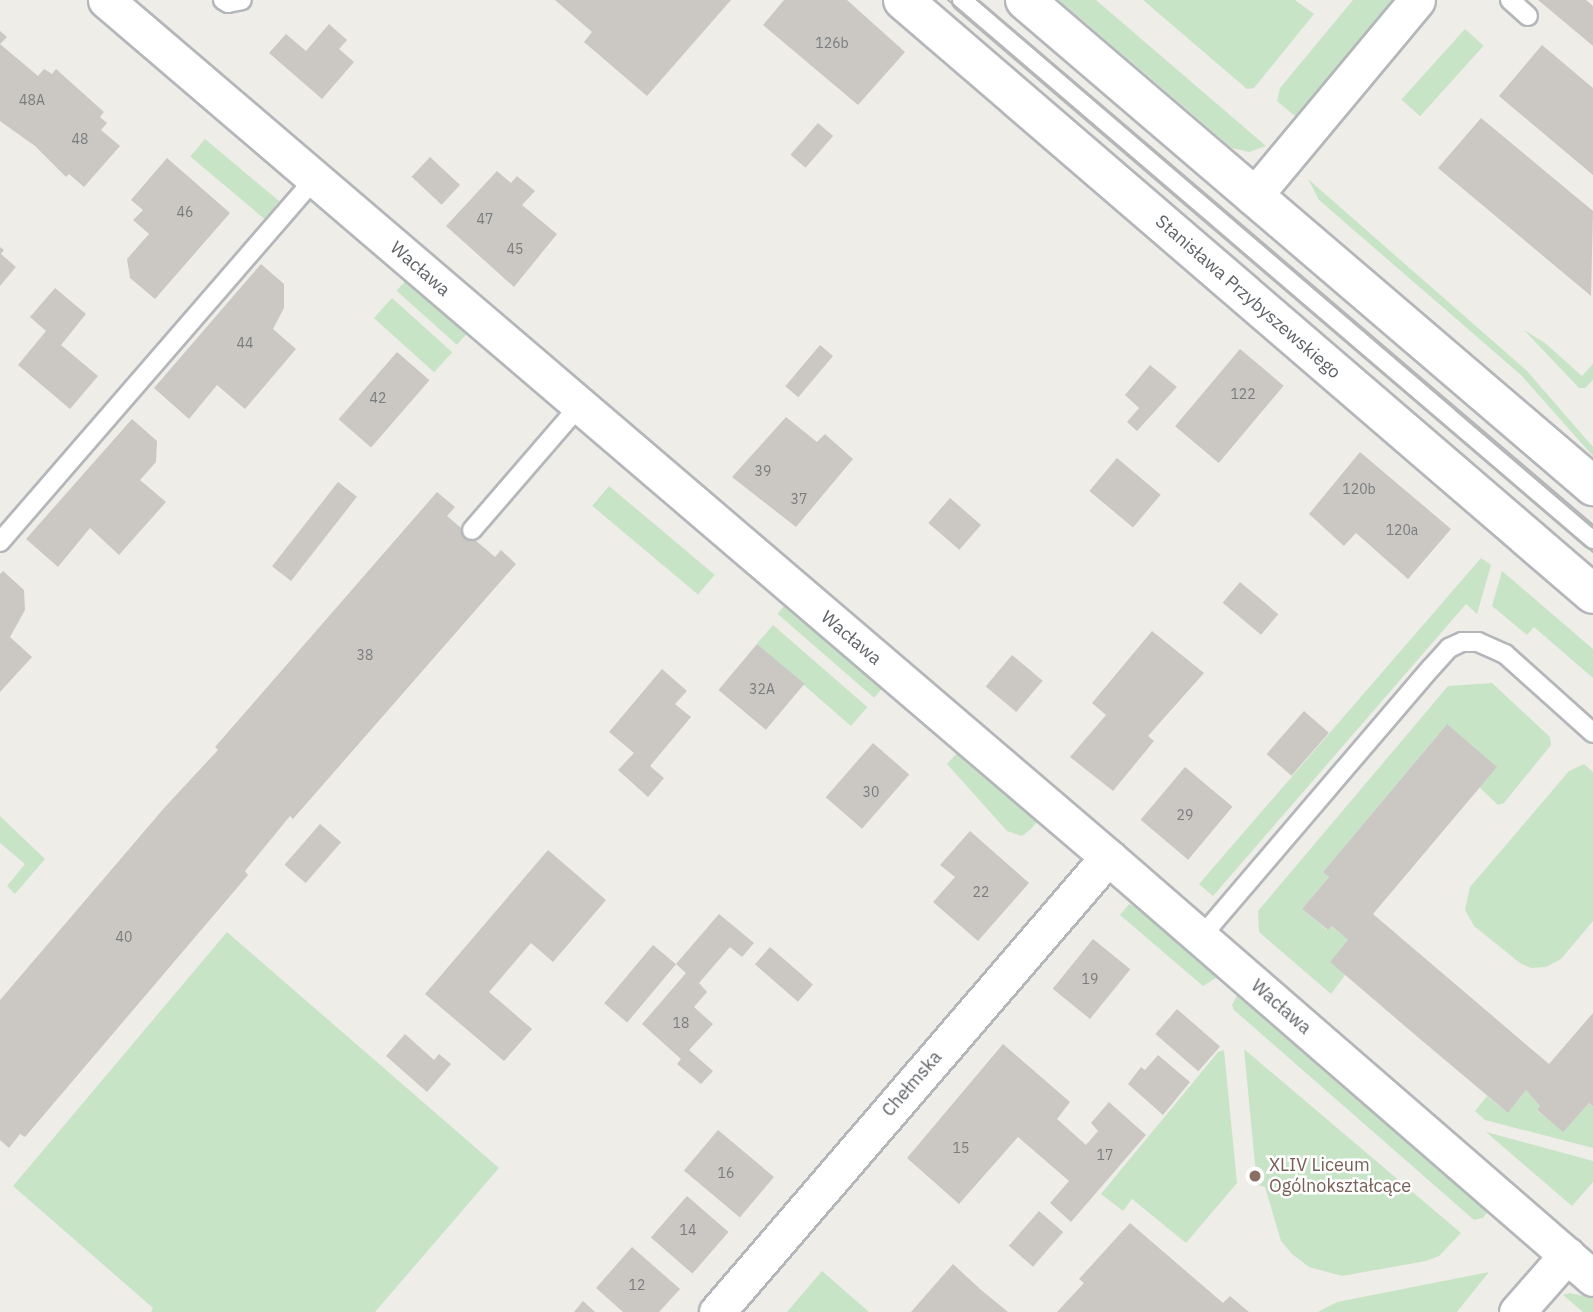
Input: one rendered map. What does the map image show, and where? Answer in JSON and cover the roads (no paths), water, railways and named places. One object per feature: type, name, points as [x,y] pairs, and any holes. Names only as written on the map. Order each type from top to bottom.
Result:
[{"type":"main road","name":"Stanisława Przybyszewskiego","points":[[903,0],[1593,594]]},
{"type":"main road","points":[[1025,0],[1593,486]]},
{"type":"street","name":"Wacława","points":[[106,0],[1108,857],[1593,1278]]},
{"type":"street","points":[[1253,197],[1417,0]]},
{"type":"street","name":"Chełmska","points":[[717,1312],[1108,857]]},
{"type":"street","points":[[1517,1312],[1567,1255]]},
{"type":"lane","points":[[223,0],[228,3],[242,0]]},
{"type":"lane","points":[[962,0],[1593,539]]},
{"type":"lane","points":[[1510,0],[1528,16]]},
{"type":"lane","points":[[0,542],[314,179]]},
{"type":"lane","points":[[472,530],[579,406]]},
{"type":"lane","points":[[1201,937],[1449,648],[1462,642],[1478,642],[1505,654],[1593,733]]},
{"type":"tram line","points":[[948,0],[1593,552]]},
{"type":"tram line","points":[[977,0],[1593,528]]},
{"type":"place","name":"XLIV Liceum Ogólnokształcące","points":[[1255,1176]]}]
